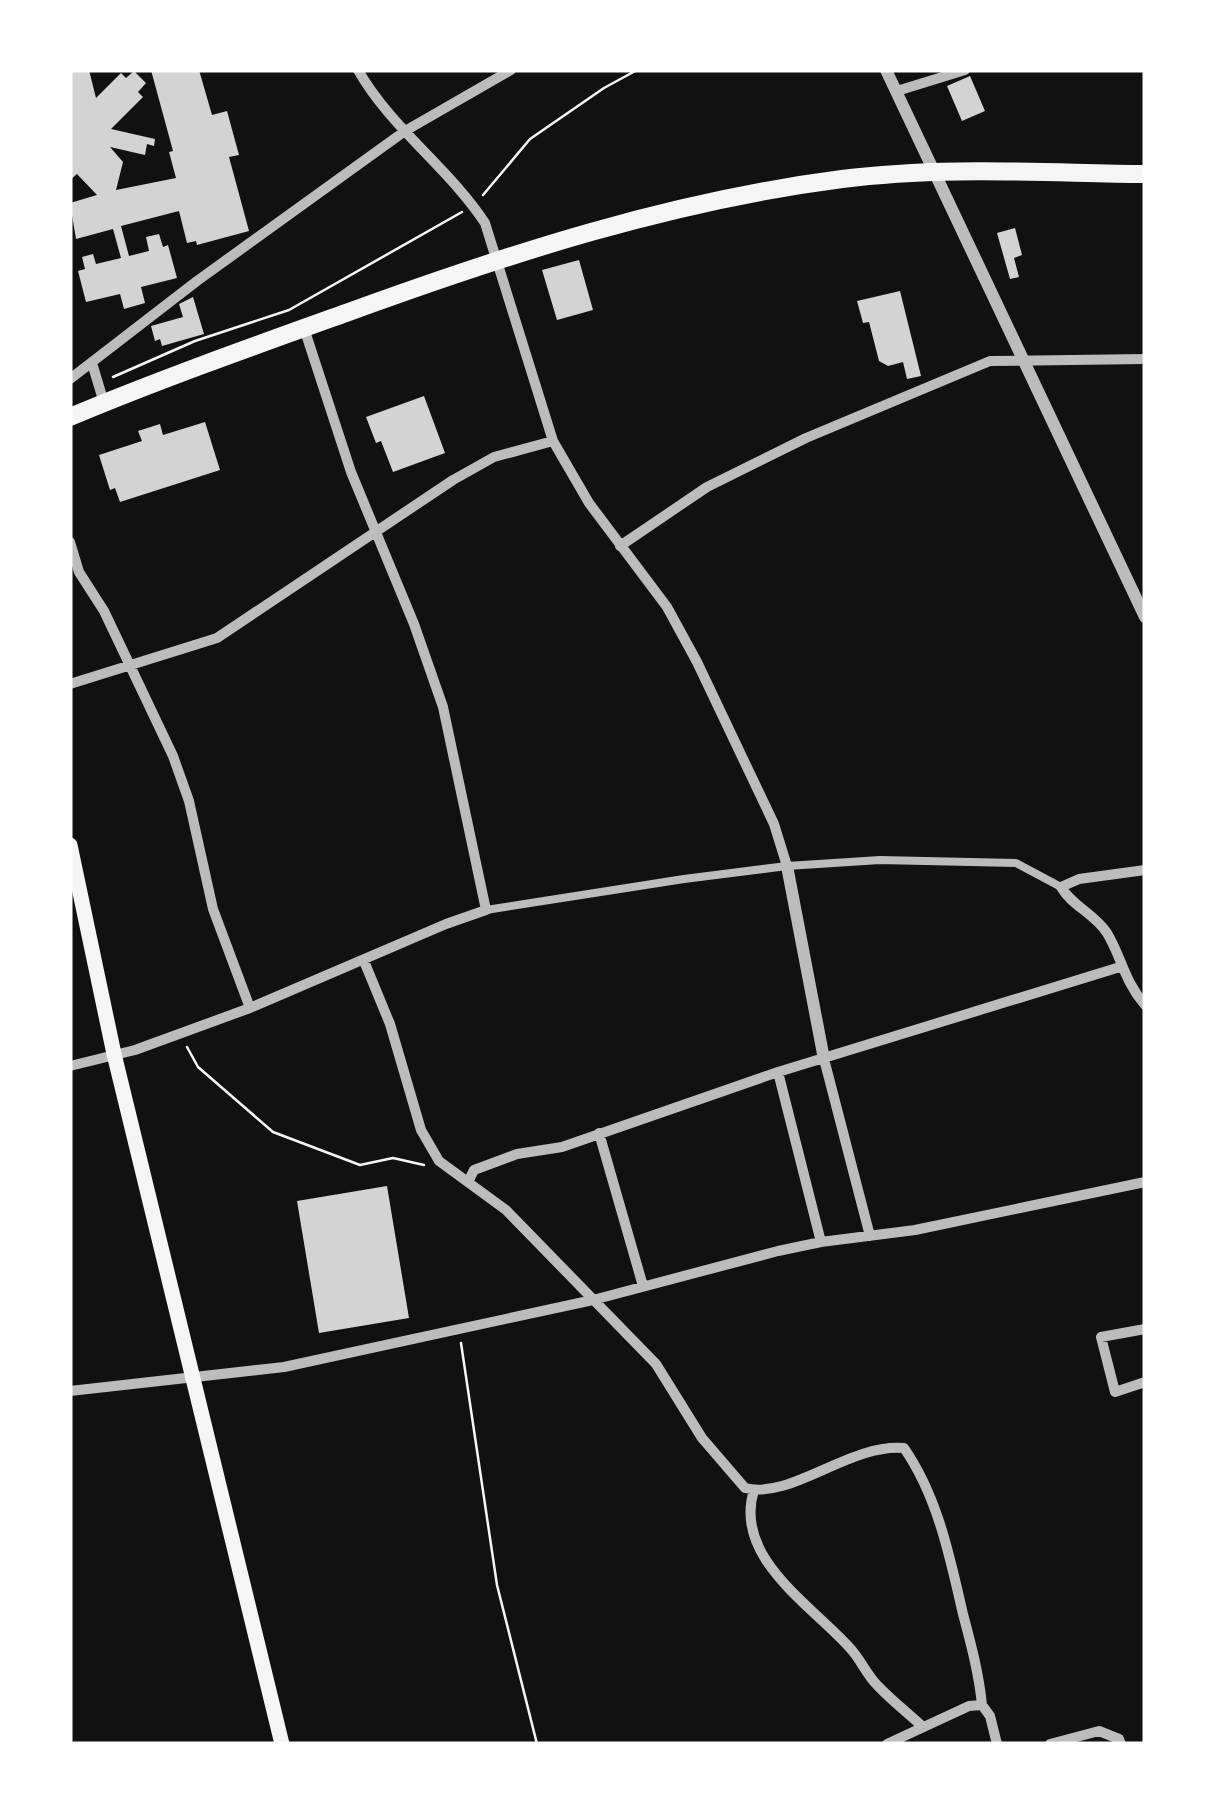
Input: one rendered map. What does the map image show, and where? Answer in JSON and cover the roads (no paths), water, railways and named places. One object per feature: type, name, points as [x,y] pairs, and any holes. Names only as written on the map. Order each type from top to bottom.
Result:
[{"type":"highway","points":[[73,415],[497,258],[714,201],[842,179],[935,171],[1145,174]]},
{"type":"main road","points":[[70,844],[114,1054],[282,1744]]},
{"type":"street","points":[[358,70],[485,224],[553,441],[589,503],[667,607],[698,662],[774,824],[787,866],[824,1059],[870,1236]]},
{"type":"street","points":[[70,379],[406,131],[511,70]]},
{"type":"street","points":[[886,70],[1145,617]]},
{"type":"street","points":[[896,91],[965,70]]},
{"type":"street","points":[[304,328],[339,437],[443,706],[486,910]]},
{"type":"street","points":[[620,546],[707,487],[806,438],[990,361],[1145,358]]},
{"type":"street","points":[[92,363],[104,403]]},
{"type":"street","points":[[70,684],[217,638],[453,480],[494,458],[553,441]]},
{"type":"street","points":[[70,542],[78,572],[104,611],[174,756],[189,801],[213,908],[250,1008]]},
{"type":"street","points":[[70,1066],[135,1050],[250,1008],[486,910],[787,866],[880,860],[1016,862],[1061,887],[1066,896],[1106,930],[1130,987],[1145,1005]]},
{"type":"street","points":[[1061,887],[1079,879],[1145,870]]},
{"type":"street","points":[[364,961],[390,1024],[421,1130],[440,1162],[506,1210],[656,1364],[702,1438],[744,1488],[775,1488],[849,1458],[904,1448],[920,1472],[933,1504],[960,1600],[982,1705],[990,1716],[998,1744]]},
{"type":"street","points":[[468,1180],[474,1170],[517,1154],[562,1147],[778,1072],[1120,967]]},
{"type":"street","points":[[778,1072],[821,1242]]},
{"type":"street","points":[[599,1133],[642,1286]]},
{"type":"street","points":[[70,1391],[284,1367],[593,1300],[821,1242],[934,1227],[1145,1182]]},
{"type":"street","points":[[1145,1329],[1101,1336],[1115,1392],[1145,1382]]},
{"type":"street","points":[[754,1490],[748,1510],[757,1546],[778,1576],[852,1650],[874,1683],[923,1727]]},
{"type":"street","points":[[887,1744],[969,1706],[982,1705]]},
{"type":"street","points":[[1050,1744],[1099,1730],[1119,1739],[1121,1744]]}]
